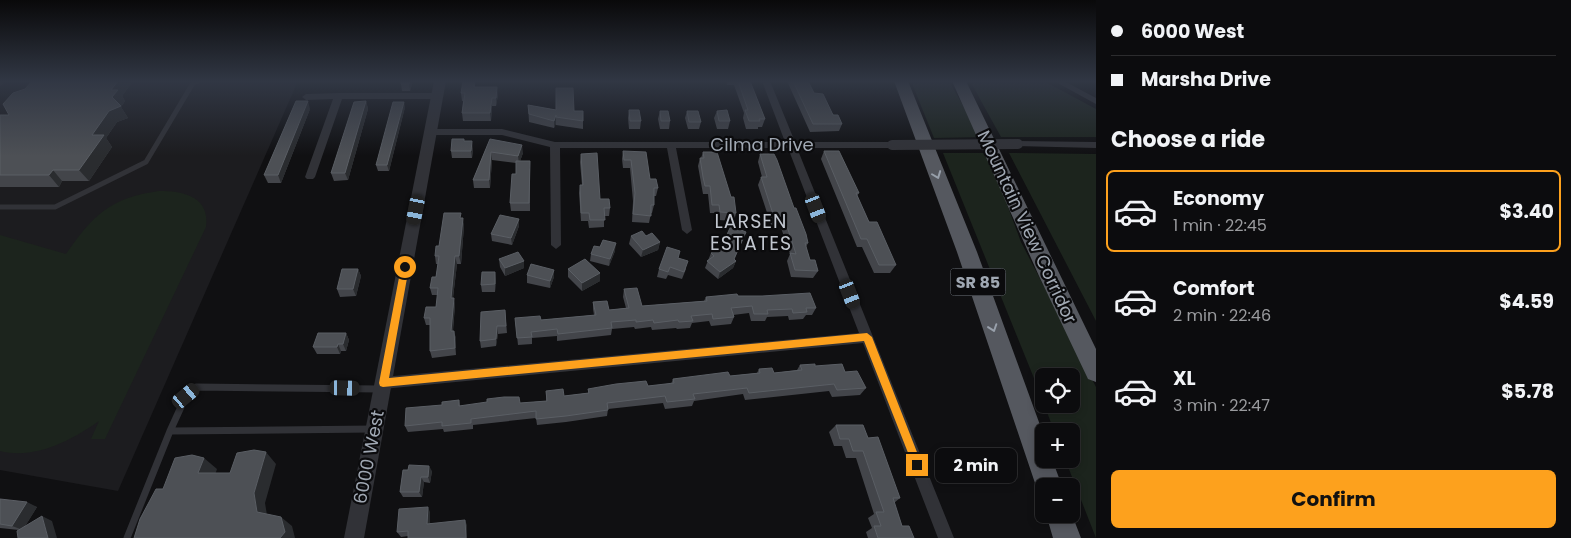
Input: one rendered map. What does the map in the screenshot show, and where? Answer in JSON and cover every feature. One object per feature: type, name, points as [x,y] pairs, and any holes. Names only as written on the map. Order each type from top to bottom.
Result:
[{"type":"highway","name":"SR 85","points":[[910,106],[967,252],[1046,478]]},
{"type":"highway","name":"Mountain View Corridor","points":[[970,106],[1048,276],[1096,372]]},
{"type":"highway","points":[[1062,523],[1067,538]]},
{"type":"street","points":[[310,178],[335,106]]},
{"type":"street","name":"6000 West","points":[[354,538],[435,106]]},
{"type":"street","points":[[776,106],[946,538]]},
{"type":"street","name":"Cilma Drive","points":[[430,132],[502,132],[555,145],[1096,144]]},
{"type":"street","points":[[555,145],[556,245]]},
{"type":"street","points":[[670,145],[687,230]]},
{"type":"street","points":[[383,386],[867,337]]},
{"type":"lane","points":[[0,206],[55,207],[146,162],[179,106]]},
{"type":"lane","points":[[127,538],[170,431],[186,396],[196,387],[383,386]]},
{"type":"lane","points":[[170,431],[374,429]]},
{"type":"shaded area","points":[[0,106],[287,106],[118,491],[0,470]]},
{"type":"shaded area","points":[[921,106],[963,106],[981,137],[934,138]]},
{"type":"shaded area","points":[[984,106],[1091,106],[1096,109],[1096,137],[1001,137]]},
{"type":"shaded area","points":[[943,153],[988,153],[1021,242],[1096,387],[1096,538],[1080,497],[1080,478],[1072,478],[1069,468],[1080,468],[1080,423],[1051,423],[1047,413],[1080,413],[1080,368],[1035,368],[1035,381]]},
{"type":"shaded area","points":[[1009,153],[1096,154],[1096,321]]},
{"type":"shaded area","points":[[159,191],[177,192],[193,197],[204,208],[206,227],[105,439],[91,439],[99,421],[77,435],[52,447],[26,453],[0,451],[0,235],[66,254],[85,229],[104,210],[128,198]]},
{"type":"building","points":[[4,106],[121,106],[109,111],[92,135],[104,135],[79,170],[53,170],[49,175],[0,175],[0,115],[9,115]]},
{"type":"building","points":[[294,106],[306,106],[278,175],[264,175]]},
{"type":"building","points":[[353,106],[365,106],[345,173],[331,173]]},
{"type":"building","points":[[392,106],[403,106],[387,165],[376,165]]},
{"type":"building","points":[[463,106],[491,106],[490,113],[462,113]]},
{"type":"building","points":[[528,106],[556,110],[556,106],[574,106],[574,111],[583,111],[583,121],[556,117],[556,115],[554,121],[529,114]]},
{"type":"building","points":[[747,106],[760,106],[765,119],[749,121],[745,110],[748,110]]},
{"type":"building","points":[[805,106],[829,106],[833,115],[838,115],[842,124],[813,124]]},
{"type":"building","points":[[629,110],[639,110],[641,121],[630,121]]},
{"type":"building","points":[[727,110],[730,121],[719,121],[717,111]]},
{"type":"building","points":[[660,111],[668,111],[670,121],[661,121]]},
{"type":"building","points":[[687,111],[698,111],[701,122],[689,122]]},
{"type":"building","points":[[452,139],[472,141],[471,151],[451,151]]},
{"type":"building","points":[[490,139],[522,145],[518,156],[491,152],[489,180],[473,180]]},
{"type":"building","points":[[623,151],[646,152],[650,179],[656,179],[658,188],[654,188],[654,205],[651,205],[651,216],[633,214],[635,193],[631,160],[624,160]]},
{"type":"building","points":[[824,151],[839,151],[859,193],[856,193],[869,222],[877,222],[896,265],[879,265],[867,239],[861,239]]},
{"type":"building","points":[[703,152],[717,152],[731,197],[734,197],[736,213],[720,212],[719,205],[712,205],[710,186],[705,186],[703,177],[700,158],[704,158]]},
{"type":"building","points":[[597,153],[600,199],[609,199],[610,208],[604,208],[605,220],[590,220],[589,213],[581,213],[580,185],[583,185],[581,154]]},
{"type":"building","points":[[760,154],[774,154],[777,160],[794,208],[796,208],[806,234],[808,243],[805,243],[810,260],[815,260],[818,271],[795,270],[790,253],[796,254],[784,217],[774,217],[761,177],[767,177]]},
{"type":"building","points":[[516,161],[530,161],[529,203],[510,203],[512,174],[516,174]]},
{"type":"building","points":[[444,213],[461,213],[460,218],[463,218],[459,256],[455,256],[451,298],[454,298],[451,331],[454,331],[455,348],[430,351],[430,318],[424,318],[426,307],[436,307],[438,288],[430,288],[432,277],[436,277],[439,256],[435,256],[436,246],[439,246]]},
{"type":"building","points":[[500,215],[519,219],[511,238],[491,234]]},
{"type":"building","points":[[731,226],[746,232],[734,259],[736,261],[720,272],[707,261],[714,256],[711,253],[721,247]]},
{"type":"building","points":[[642,231],[646,236],[652,233],[660,242],[643,250],[631,236]]},
{"type":"building","points":[[603,240],[616,243],[610,259],[591,254],[594,246],[600,247]]},
{"type":"building","points":[[667,247],[680,251],[678,258],[688,261],[684,272],[670,267],[668,272],[659,269]]},
{"type":"building","points":[[518,252],[524,261],[505,268],[499,259]]},
{"type":"building","points":[[585,259],[600,273],[582,283],[568,269]]},
{"type":"building","points":[[531,264],[554,270],[550,281],[527,275]]},
{"type":"building","points":[[342,269],[358,269],[353,289],[337,289]]},
{"type":"building","points":[[482,272],[495,272],[495,284],[481,285]]},
{"type":"building","points":[[637,288],[642,306],[707,301],[706,297],[737,294],[738,296],[762,296],[810,293],[816,308],[806,308],[807,312],[793,313],[792,309],[767,310],[768,314],[754,314],[752,306],[731,308],[734,317],[713,319],[712,314],[691,316],[693,321],[679,322],[678,320],[654,323],[653,320],[636,322],[636,320],[611,322],[612,328],[558,334],[557,329],[531,332],[532,337],[517,338],[515,318],[540,316],[541,320],[596,315],[593,302],[607,301],[609,310],[629,308],[624,289]]},
{"type":"building","points":[[505,310],[506,326],[497,326],[496,339],[480,341],[481,312]]},
{"type":"building","points":[[318,333],[346,333],[343,344],[338,344],[337,347],[313,347]]},
{"type":"building","points":[[815,364],[815,366],[842,364],[845,372],[857,371],[866,388],[837,390],[834,384],[749,393],[747,388],[693,394],[695,399],[667,402],[665,396],[607,403],[608,410],[566,416],[536,419],[536,411],[471,419],[471,423],[442,426],[442,422],[405,426],[406,408],[442,405],[442,402],[459,400],[459,406],[487,402],[487,399],[504,397],[519,397],[520,403],[547,401],[546,391],[563,389],[564,396],[589,393],[588,389],[616,384],[646,381],[648,386],[674,383],[673,379],[728,372],[730,376],[760,373],[759,369],[772,368],[774,373],[802,370],[800,365]]},
{"type":"building","points":[[836,425],[863,425],[868,438],[878,437],[900,498],[893,498],[902,526],[909,526],[914,538],[878,538],[874,526],[881,526],[876,512],[884,512],[863,451],[853,451],[849,439],[840,439]]},
{"type":"building","points":[[254,450],[266,452],[254,493],[257,512],[281,517],[285,532],[280,538],[134,538],[140,519],[156,489],[163,489],[175,458],[192,455],[204,458],[198,473],[230,473],[237,453]]},
{"type":"building","points":[[409,465],[429,466],[428,477],[421,477],[419,492],[400,492],[403,470],[408,470]]},
{"type":"building","points":[[0,499],[27,502],[12,526],[0,524]]},
{"type":"building","points":[[428,507],[427,524],[465,520],[466,538],[408,538],[408,531],[397,532],[399,509]]},
{"type":"building","points":[[42,516],[48,538],[18,538],[17,531]]},
{"type":"district","name":"LARSEN ESTATES","points":[[751,232]]},
{"type":"route","points":[[405,267],[383,383],[867,337],[917,465]]}]
